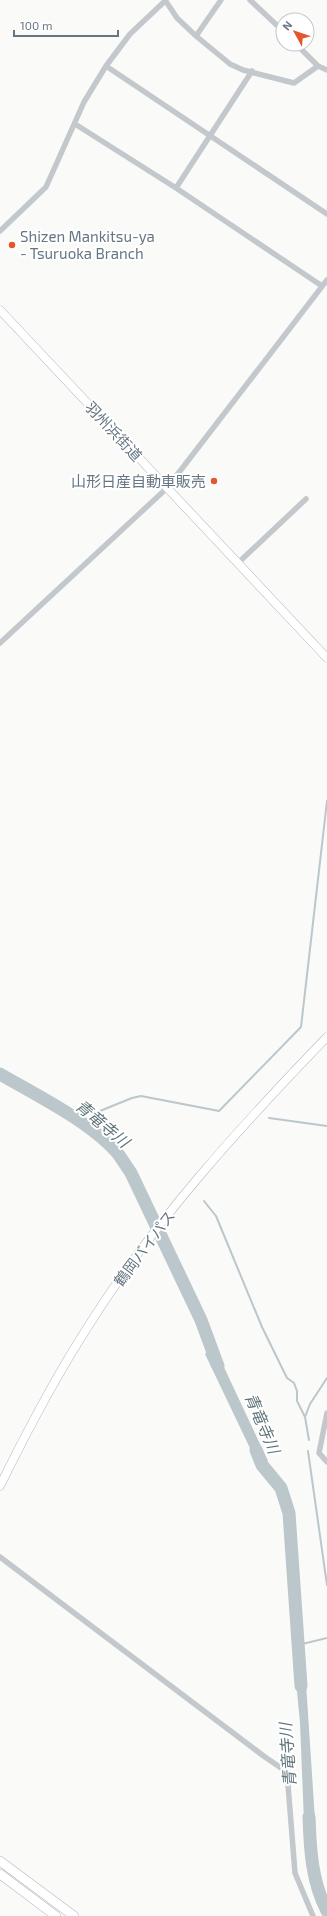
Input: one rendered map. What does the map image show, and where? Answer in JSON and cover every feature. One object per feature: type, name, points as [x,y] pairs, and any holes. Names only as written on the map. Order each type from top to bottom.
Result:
[{"type":"highway","points":[[0,1861],[74,1916]]},
{"type":"highway","points":[[0,1874],[56,1916]]},
{"type":"main road","name":"羽州浜街道","points":[[0,310],[327,658]]},
{"type":"main road","name":"鶴岡バイパス","points":[[0,1486],[36,1417],[89,1325],[136,1256],[168,1214],[273,1094],[327,1037]]},
{"type":"street","points":[[0,231],[46,187],[84,102],[106,66],[130,34],[165,0],[177,18],[196,36],[230,64],[243,70],[252,71],[294,83],[318,66]]},
{"type":"street","points":[[196,36],[221,0]]},
{"type":"street","points":[[250,0],[275,23]]},
{"type":"street","points":[[304,52],[318,66],[327,70]]},
{"type":"street","points":[[106,66],[327,214]]},
{"type":"street","points":[[176,188],[252,71]]},
{"type":"street","points":[[75,124],[176,188],[322,286]]},
{"type":"street","points":[[0,643],[167,488],[327,280]]},
{"type":"street","points":[[238,563],[306,499]]},
{"type":"street","points":[[326,1417],[320,1453],[327,1462]]},
{"type":"street","points":[[0,1557],[287,1772],[295,1874],[313,1916]]},
{"type":"shaded area","points":[[215,1348],[268,1461],[259,1467],[205,1354]]},
{"type":"shaded area","points":[[305,1668],[316,1835],[306,1835],[304,1822],[300,1723],[295,1670]]},
{"type":"waterway","points":[[95,1113],[132,1098],[141,1096],[219,1111],[301,1027],[327,801]]},
{"type":"waterway","name":"青竜寺川","points":[[0,1074],[63,1110],[108,1143],[119,1155],[131,1173],[201,1320],[218,1366]]},
{"type":"waterway","points":[[269,1118],[327,1126]]},
{"type":"waterway","name":"青竜寺川","points":[[78,1122],[84,1119]]},
{"type":"waterway","points":[[204,1201],[216,1216],[262,1327],[287,1378],[294,1383],[297,1391],[297,1401],[305,1417],[309,1440]]},
{"type":"waterway","points":[[305,1417],[310,1404],[327,1378]]},
{"type":"waterway","name":"青竜寺川","points":[[256,1450],[262,1465],[281,1488],[289,1513],[301,1686]]},
{"type":"waterway","points":[[308,1451],[327,1585]]},
{"type":"waterway","points":[[298,1645],[327,1638]]},
{"type":"waterway","name":"青竜寺川","points":[[309,1817],[311,1854],[315,1877],[327,1911]]},
{"type":"place","name":"Shizen Mankitsu-ya - Tsuruoka Branch","points":[[12,245]]},
{"type":"place","name":"山形日産自動車販売","points":[[214,481]]}]
